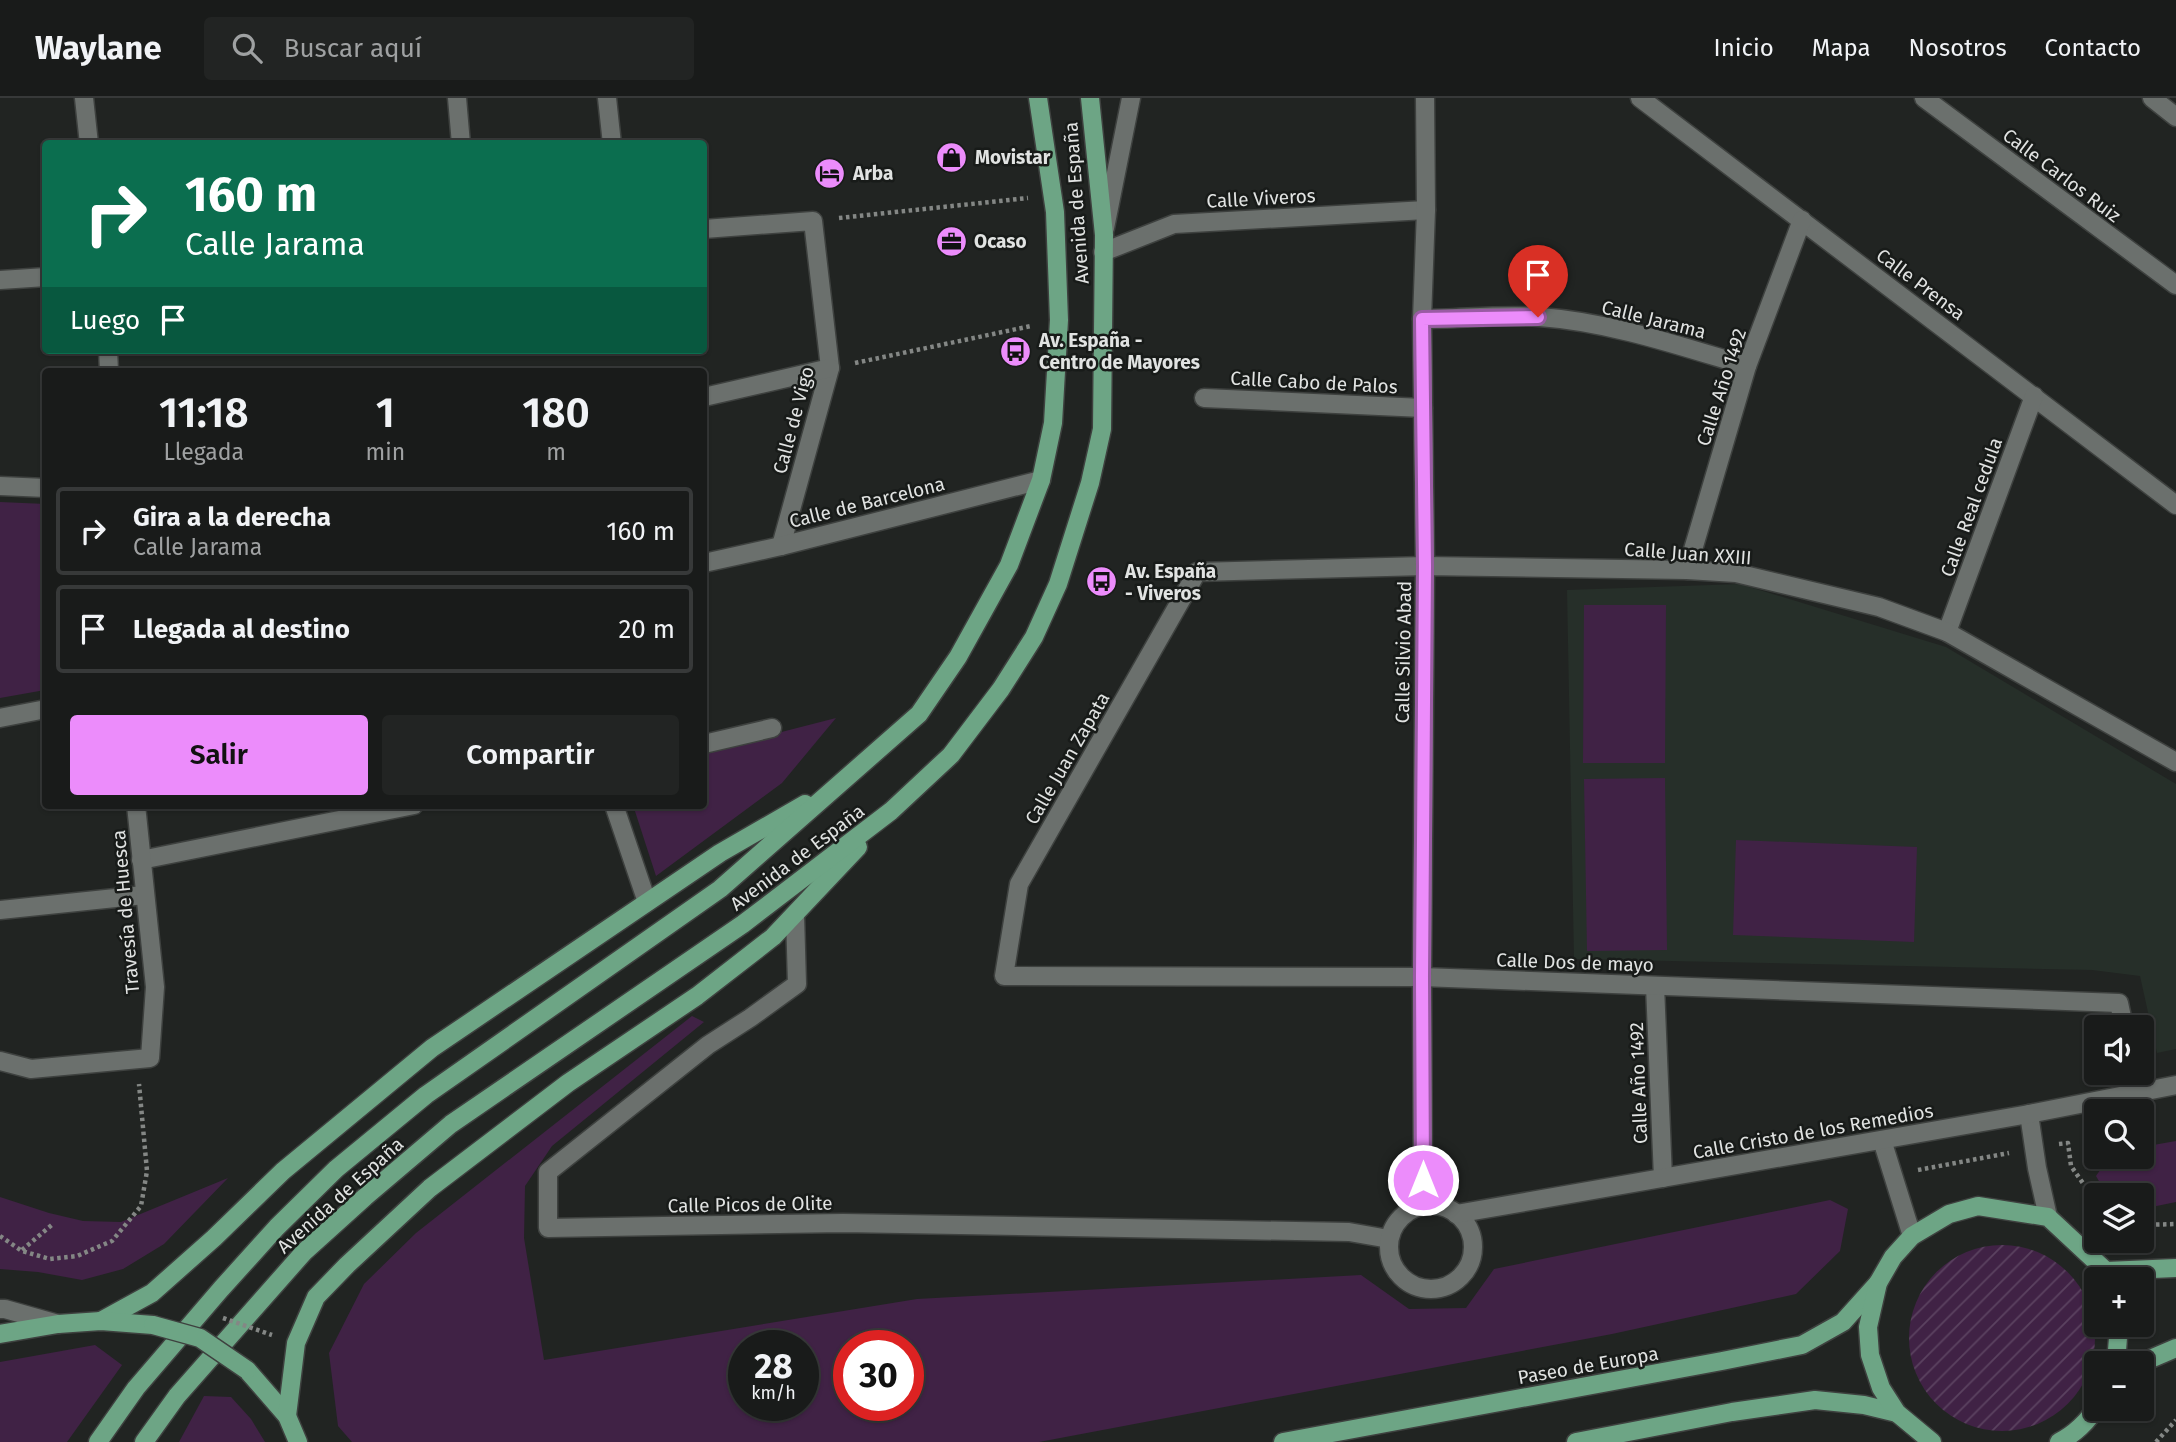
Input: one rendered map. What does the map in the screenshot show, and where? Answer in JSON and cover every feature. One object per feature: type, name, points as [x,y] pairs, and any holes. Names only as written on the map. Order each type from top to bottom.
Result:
[{"type":"main road","name":"Avenida de España","points":[[98,1442],[136,1388],[221,1289],[277,1227],[336,1169],[426,1095],[720,889],[919,714],[958,657],[1009,565],[1041,480],[1053,423],[1059,320],[1052,196],[1038,98]]},
{"type":"main road","name":"Avenida de España","points":[[144,1442],[177,1396],[304,1252],[365,1197],[451,1124],[743,925],[891,811],[951,755],[1002,689],[1034,637],[1059,584],[1090,483],[1102,429],[1103,244],[1090,98]]},
{"type":"main road","points":[[101,1321],[152,1293],[283,1171],[432,1048],[720,853],[838,785]]},
{"type":"main road","points":[[287,1416],[296,1343],[316,1297],[347,1265],[430,1188],[568,1083],[697,996],[773,937],[891,811]]},
{"type":"main road","points":[[1932,1442],[1897,1413],[1881,1388],[1870,1355],[1868,1327],[1878,1283],[1893,1256],[1912,1236],[1949,1214],[1978,1206],[2048,1217],[2100,1267]]},
{"type":"main road","points":[[2154,1270],[2176,1268]]},
{"type":"main road","name":"Paseo de Europa","points":[[1283,1442],[1802,1345],[1843,1322],[1878,1283]]},
{"type":"main road","points":[[0,1334],[58,1324],[101,1321],[153,1325],[200,1338],[247,1370],[287,1416],[298,1442]]},
{"type":"main road","points":[[2154,1357],[2176,1348]]},
{"type":"main road","points":[[1576,1442],[1732,1412],[1815,1400],[1864,1405],[1897,1413]]},
{"type":"main road","points":[[2059,1442],[2086,1421]]},
{"type":"street","points":[[84,98],[89,140]]},
{"type":"street","points":[[457,98],[461,140]]},
{"type":"street","points":[[607,98],[612,140]]},
{"type":"street","points":[[1103,244],[1131,98]]},
{"type":"street","name":"Calle Silvio Abad","points":[[1423,1206],[1425,566],[1422,319],[1426,98]]},
{"type":"street","name":"Calle Prensa","points":[[1640,98],[2176,505]]},
{"type":"street","name":"Calle Carlos Ruiz","points":[[1924,98],[2176,285]]},
{"type":"street","points":[[2152,98],[2176,117]]},
{"type":"street","name":"Calle Viveros","points":[[1103,244],[1174,224],[1426,210]]},
{"type":"street","name":"Calle Año 1492","points":[[1687,570],[1747,366],[1802,219]]},
{"type":"street","points":[[707,229],[813,220]]},
{"type":"street","name":"Calle de Vigo","points":[[781,546],[830,369],[813,220]]},
{"type":"street","points":[[0,280],[42,277]]},
{"type":"street","name":"Calle Jarama","points":[[1422,319],[1538,317],[1586,323],[1747,366]]},
{"type":"street","points":[[707,396],[830,369]]},
{"type":"street","name":"Calle Real cedula","points":[[1947,632],[2034,396]]},
{"type":"street","name":"Calle Cabo de Palos","points":[[1204,398],[1423,408]]},
{"type":"street","name":"Calle de Barcelona","points":[[707,562],[1041,480]]},
{"type":"street","points":[[0,486],[42,488]]},
{"type":"street","name":"Calle Juan XXIII","points":[[1197,572],[1425,566],[1736,573],[1879,607],[1947,632],[2176,762]]},
{"type":"street","name":"Calle Juan Zapata","points":[[1004,976],[1019,884],[1197,572]]},
{"type":"street","points":[[0,718],[42,710]]},
{"type":"street","points":[[707,743],[772,728]]},
{"type":"street","name":"Travesía de Huesca","points":[[0,1061],[31,1069],[150,1058],[155,987],[136,809]]},
{"type":"street","points":[[141,860],[394,809]]},
{"type":"street","points":[[615,809],[647,902]]},
{"type":"street","points":[[0,910],[144,895]]},
{"type":"street","name":"Calle Picos de Olite","points":[[795,915],[797,984],[708,1045],[548,1172],[548,1228],[843,1223],[1349,1232],[1389,1239]]},
{"type":"street","name":"Calle Dos de mayo","points":[[1004,976],[1422,977],[2119,1003],[2122,1015]]},
{"type":"street","name":"Calle Año 1492","points":[[1656,986],[1663,1178]]},
{"type":"street","points":[[2135,1085],[2136,1092]]},
{"type":"street","name":"Calle Cristo de los Remedios","points":[[1457,1214],[2029,1114],[2176,1085]]},
{"type":"street","points":[[2029,1114],[2048,1217]]},
{"type":"street","points":[[1882,1140],[1912,1236]]},
{"type":"street","points":[[1423,1206],[1443,1207],[1457,1214],[1471,1234],[1472,1249],[1463,1274],[1451,1284],[1438,1289],[1423,1289],[1409,1283],[1394,1267],[1389,1254],[1389,1239],[1398,1220],[1410,1210],[1423,1206]]},
{"type":"street","points":[[0,1310],[5,1309],[58,1324]]},
{"type":"path","points":[[813,220],[1052,196]]},
{"type":"path","points":[[830,369],[1059,320]]},
{"type":"path","points":[[0,1236],[22,1251],[50,1259],[78,1256],[112,1241],[141,1206],[147,1171],[139,1090]]},
{"type":"path","points":[[22,1251],[54,1223]]},
{"type":"path","points":[[2154,1225],[2176,1224]]},
{"type":"path","points":[[220,1317],[272,1335]]},
{"type":"path","points":[[2156,1442],[2176,1420]]},
{"type":"shaded area","points":[[0,502],[42,504],[42,691],[0,698]]},
{"type":"shaded area","points":[[1740,584],[1946,647],[2176,784],[2176,1049],[2157,1053],[2154,1015],[2149,1015],[2140,976],[2092,970],[1574,959],[1567,590]]},
{"type":"shaded area","points":[[1584,605],[1666,605],[1665,763],[1583,763]]},
{"type":"shaded area","points":[[836,718],[782,783],[656,876],[634,809],[707,809],[707,751]]},
{"type":"shaded area","points":[[1665,778],[1667,950],[1587,951],[1584,779]]},
{"type":"shaded area","points":[[1736,840],[1917,847],[1914,942],[1733,935]]},
{"type":"shaded area","points":[[692,1016],[704,1022],[552,1146],[525,1186],[524,1238],[544,1360],[917,1299],[1361,1275],[1409,1309],[1466,1308],[1494,1269],[1830,1200],[1848,1209],[1840,1251],[1796,1294],[1612,1334],[1039,1442],[352,1442],[338,1426],[329,1353],[364,1284],[416,1233]]},
{"type":"shaded area","points":[[2176,1141],[2176,1202],[2154,1207],[2154,1183],[2100,1183],[2096,1176],[2101,1169],[2154,1169],[2154,1145]]},
{"type":"shaded area","points":[[228,1178],[164,1244],[123,1269],[82,1280],[0,1269],[0,1197],[83,1221],[121,1222]]},
{"type":"shaded area","points":[[2002,1245],[2038,1252],[2068,1272],[2084,1295],[2084,1337],[2095,1337],[2094,1351],[2084,1351],[2084,1381],[2068,1404],[2038,1424],[2002,1431],[1966,1424],[1936,1404],[1916,1374],[1909,1338],[1916,1302],[1936,1272],[1966,1252]]},
{"type":"shaded area","points":[[95,1345],[122,1365],[67,1442],[0,1442],[0,1362]]},
{"type":"shaded area","points":[[204,1396],[231,1397],[251,1419],[265,1442],[179,1442]]},
{"type":"place","name":"Movistar","points":[[952,157]]},
{"type":"place","name":"Arba","points":[[830,173]]},
{"type":"place","name":"Ocaso","points":[[951,241]]},
{"type":"place","name":"Av. España - Centro de Mayores","points":[[1016,351]]},
{"type":"place","name":"Av. España - Viveros","points":[[1102,582]]},
{"type":"route","points":[[1423,1180],[1425,566],[1422,319],[1538,317]]}]
